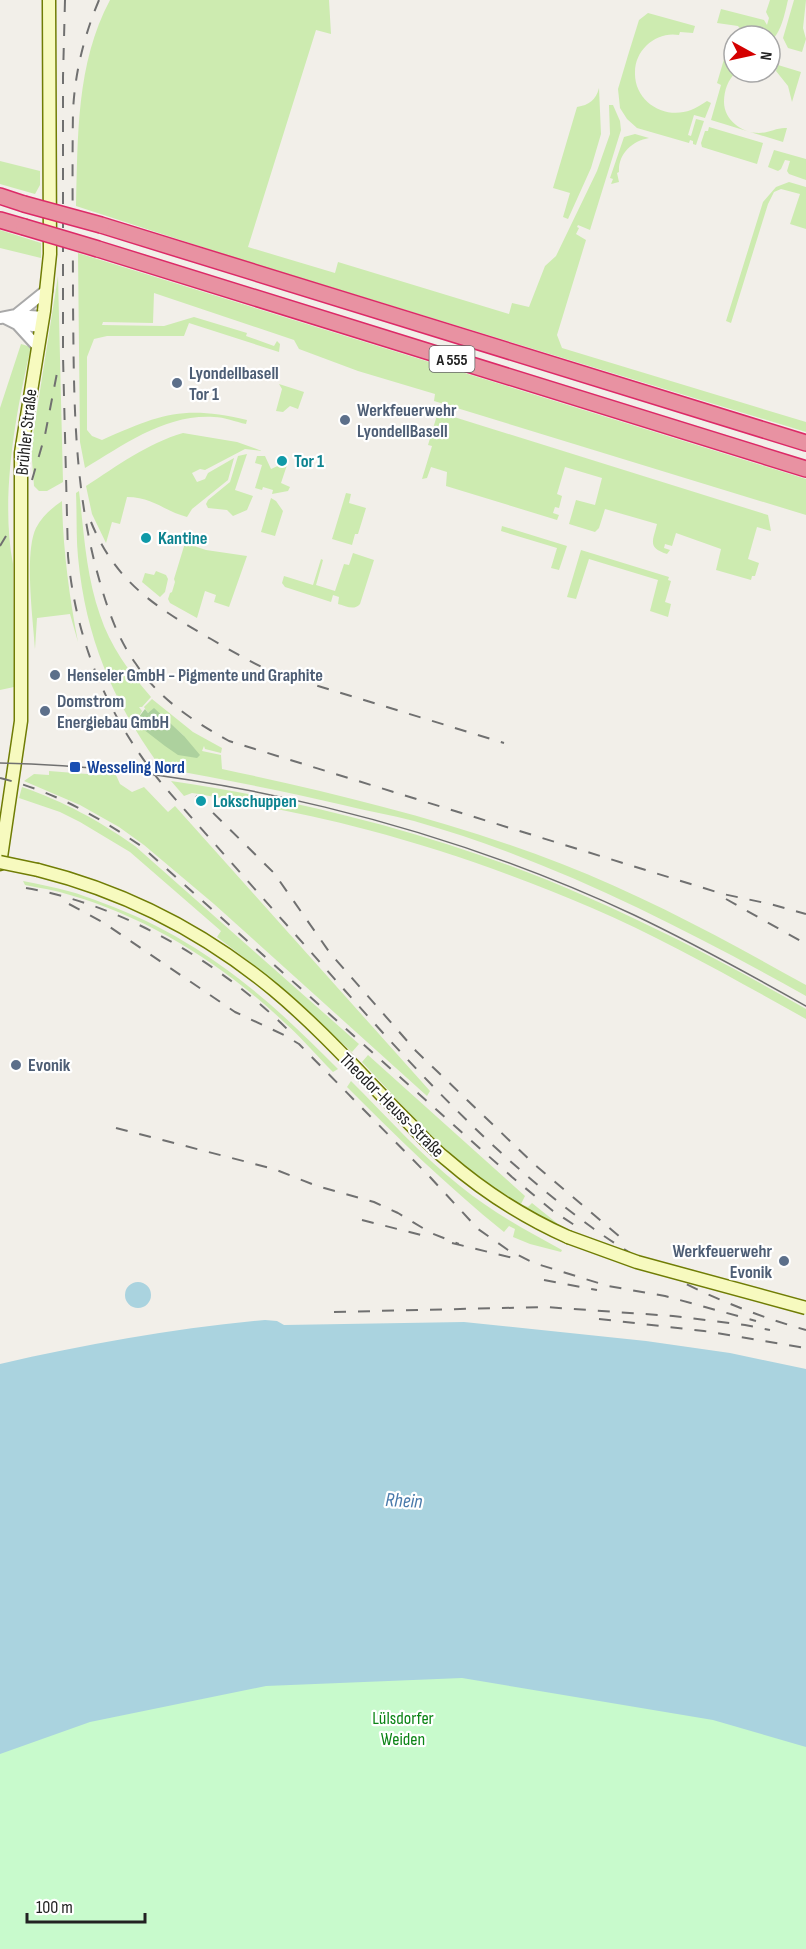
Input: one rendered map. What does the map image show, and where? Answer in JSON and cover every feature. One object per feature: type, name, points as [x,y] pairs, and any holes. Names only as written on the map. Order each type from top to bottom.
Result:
[{"type":"highway","name":"A 555","points":[[0,196],[101,225],[806,443]]},
{"type":"highway","name":"A 555","points":[[0,220],[806,469]]},
{"type":"main road","name":"Brühler Straße","points":[[0,863],[21,730],[21,453],[47,290],[50,254],[49,0]]},
{"type":"main road","name":"Theodor-Heuss-Straße","points":[[0,863],[74,880],[131,901],[184,926],[221,950],[301,1014],[444,1158],[497,1200],[520,1214],[568,1237],[637,1262],[806,1308]]},
{"type":"street","points":[[17,320],[47,290]]},
{"type":"street","points":[[3,318],[42,322]]},
{"type":"street","points":[[17,320],[38,347]]},
{"type":"green space","points":[[110,0],[329,0],[331,34],[316,30],[248,247],[335,273],[338,262],[509,314],[512,303],[529,307],[545,266],[556,256],[597,171],[610,134],[609,105],[613,105],[621,130],[590,230],[578,225],[577,227],[579,228],[576,234],[586,240],[557,335],[562,348],[806,422],[806,432],[245,261],[76,206],[79,127],[85,75],[99,24]]},
{"type":"green space","points":[[770,0],[788,0],[782,24],[767,24],[769,18],[766,12]]},
{"type":"green space","points":[[794,0],[806,0],[803,28],[806,39],[802,52],[788,48],[783,38]]},
{"type":"green space","points":[[721,9],[764,20],[766,24],[717,23]]},
{"type":"green space","points":[[648,13],[695,26],[693,33],[671,34],[649,43],[639,56],[635,72],[636,83],[645,100],[662,110],[681,112],[693,109],[707,101],[711,103],[705,118],[694,115],[688,135],[691,136],[696,119],[704,121],[696,145],[690,140],[689,143],[637,128],[620,108],[618,89],[639,20]]},
{"type":"green space","points":[[722,66],[722,84],[728,84],[724,102],[727,114],[735,124],[744,130],[711,120],[721,85],[717,83]]},
{"type":"green space","points":[[782,66],[801,72],[792,102],[788,86],[782,78]]},
{"type":"green space","points":[[599,88],[601,134],[591,168],[568,219],[563,217],[570,193],[553,188],[577,107],[591,101]]},
{"type":"green space","points":[[709,127],[763,143],[757,164],[702,147],[705,131],[708,131]]},
{"type":"green space","points":[[787,128],[783,142],[748,131],[763,133]]},
{"type":"green space","points":[[635,134],[649,138],[627,149],[617,173],[619,182],[611,184],[613,179],[610,178],[624,137]]},
{"type":"green space","points":[[774,150],[806,159],[806,180],[789,174],[787,171],[790,161],[785,160],[778,171],[768,167]]},
{"type":"green space","points":[[0,161],[40,171],[40,185],[35,194],[0,184]]},
{"type":"green space","points":[[789,182],[806,187],[806,229],[790,224],[800,194],[781,189],[774,192],[768,204],[731,323],[726,321],[763,202],[776,187]]},
{"type":"green space","points":[[0,230],[41,243],[41,258],[0,248]]},
{"type":"green space","points":[[78,253],[806,479],[806,515],[434,401],[435,394],[358,371],[299,349],[294,340],[154,293],[153,323],[103,322],[102,325],[164,326],[194,317],[247,333],[246,336],[274,346],[277,341],[280,344],[279,352],[189,323],[184,336],[107,336],[94,339],[87,357],[87,430],[92,436],[102,440],[157,418],[189,413],[225,415],[247,420],[246,424],[214,417],[179,420],[130,441],[85,468],[80,442]]},
{"type":"green space","points":[[58,276],[63,482],[47,491],[39,491],[34,486],[31,448]]},
{"type":"green space","points":[[21,344],[31,347],[15,426],[9,483],[9,538],[13,564],[14,687],[0,690],[0,408]]},
{"type":"green space","points":[[279,384],[304,392],[298,409],[290,406],[283,412],[276,411],[282,389]]},
{"type":"green space","points":[[438,412],[768,515],[771,531],[757,527],[748,559],[759,563],[755,576],[752,576],[751,580],[716,570],[721,549],[676,533],[672,546],[665,544],[664,548],[670,550],[667,554],[661,552],[653,543],[657,524],[605,509],[599,528],[595,532],[569,524],[576,500],[595,505],[602,478],[565,467],[557,494],[562,496],[559,508],[555,507],[553,513],[559,515],[557,520],[446,486],[447,472],[431,467],[427,478],[422,479],[432,446],[428,445]]},
{"type":"green space","points":[[183,433],[237,442],[262,451],[245,449],[205,470],[200,469],[192,473],[197,482],[205,479],[208,473],[234,458],[228,480],[192,509],[187,517],[144,499],[127,497],[120,524],[112,522],[106,543],[92,514],[86,486],[145,449]]},
{"type":"green space","points":[[247,454],[235,490],[253,496],[247,510],[233,516],[227,510],[208,508],[206,504],[208,500],[230,482],[238,456]]},
{"type":"green space","points":[[257,456],[265,456],[271,469],[282,464],[287,465],[281,483],[290,487],[288,491],[272,494],[273,490],[263,487],[262,490],[255,488],[262,465],[255,463]]},
{"type":"green space","points":[[79,491],[89,569],[100,615],[121,659],[151,697],[142,707],[139,707],[142,711],[138,718],[184,736],[154,709],[148,713],[144,707],[152,699],[193,732],[222,748],[221,753],[205,749],[204,746],[202,751],[221,755],[222,769],[309,788],[436,822],[520,849],[594,877],[686,920],[806,985],[806,996],[712,945],[615,897],[516,855],[414,821],[275,790],[161,768],[116,694],[95,643],[82,587],[78,557],[76,493]]},
{"type":"green space","points":[[346,493],[351,494],[349,503],[366,508],[352,545],[332,539]]},
{"type":"green space","points":[[271,498],[283,511],[275,536],[261,532]]},
{"type":"green space","points":[[62,501],[67,572],[78,642],[70,614],[37,618],[35,649],[30,587],[32,539],[41,520]]},
{"type":"green space","points":[[502,526],[567,546],[559,570],[551,568],[557,548],[501,531]]},
{"type":"green space","points":[[185,543],[206,550],[247,556],[229,607],[214,602],[216,595],[205,591],[197,618],[170,603],[168,599]]},
{"type":"green space","points":[[581,550],[669,577],[668,580],[671,581],[665,602],[671,604],[668,617],[650,611],[658,580],[589,559],[576,599],[567,597]]},
{"type":"green space","points":[[353,553],[374,560],[360,604],[355,607],[338,604],[339,597],[333,595],[331,602],[285,587],[282,583],[284,576],[313,585],[321,559],[323,560],[316,585],[335,591],[344,564],[349,565]]},
{"type":"green space","points":[[156,571],[166,575],[168,579],[165,592],[160,597],[142,582],[145,573],[154,575]]},
{"type":"green space","points":[[154,708],[184,736],[200,755],[197,758],[178,755],[143,729],[138,718],[145,709],[148,713]]},
{"type":"green space","points":[[49,771],[116,775],[120,784],[132,792],[144,787],[168,812],[175,806],[430,1091],[427,1096],[214,904],[144,845],[119,827],[80,805],[24,781],[34,774],[49,775]]},
{"type":"green space","points":[[171,781],[330,812],[383,825],[487,857],[587,897],[671,936],[806,1009],[806,1019],[647,933],[510,875],[425,846],[347,825],[199,794],[192,793],[184,796]]},
{"type":"green space","points":[[22,787],[81,812],[135,846],[359,1044],[352,1052],[264,973],[217,937],[221,931],[130,852],[60,812],[19,798]]},
{"type":"green space","points":[[23,881],[86,897],[138,917],[171,934],[230,972],[258,994],[338,1069],[333,1072],[262,1002],[185,946],[100,905],[59,892],[25,885]]},
{"type":"green space","points":[[368,1055],[525,1196],[521,1204],[528,1207],[532,1203],[558,1224],[521,1206],[494,1189],[453,1156],[362,1062]]},
{"type":"green space","points":[[351,1081],[418,1149],[460,1186],[497,1213],[562,1250],[561,1252],[513,1237],[515,1229],[509,1226],[504,1232],[483,1215],[347,1087]]},
{"type":"green space","name":"Lülsdorfer Weiden","points":[[0,1561],[806,1575],[806,1949],[0,1949]]},
{"type":"water","points":[[138,1282],[147,1286],[151,1295],[147,1304],[138,1308],[129,1304],[125,1295],[129,1286]]},
{"type":"water","name":"Rhein","points":[[265,1320],[277,1321],[284,1325],[464,1322],[646,1341],[730,1353],[806,1369],[806,1747],[713,1720],[462,1678],[266,1686],[90,1722],[0,1754],[0,1364],[198,1327]]},
{"type":"tram line","points":[[0,763],[80,767],[161,776],[243,789],[325,807],[406,829],[484,854],[561,883],[634,915],[806,1006]]},
{"type":"railway","points":[[65,0],[63,356],[68,556],[78,619],[87,649],[98,678],[126,733],[163,785],[356,1003],[452,1106],[521,1170],[594,1229],[643,1261],[723,1301],[806,1330]]},
{"type":"railway","points":[[99,0],[81,54],[73,111],[73,335],[76,435],[88,535],[99,580],[116,630],[145,677],[178,708],[229,741],[723,894],[806,914]]},
{"type":"railway","points":[[32,480],[45,435],[57,373]]},
{"type":"railway","points":[[91,522],[113,562],[140,592],[191,628],[259,666],[504,743]]},
{"type":"railway","points":[[0,546],[6,536]]},
{"type":"railway","points":[[0,778],[56,797],[141,846],[512,1177],[553,1211],[582,1230]]},
{"type":"railway","points":[[196,796],[274,873],[330,953],[416,1051],[534,1164],[620,1237]]},
{"type":"railway","points":[[26,888],[63,896],[100,908],[171,942],[205,962],[237,985],[294,1036]]},
{"type":"railway","points":[[726,899],[806,944]]},
{"type":"railway","points":[[69,904],[104,923],[235,1012],[299,1044],[478,1229],[508,1250],[534,1263],[608,1286],[665,1296],[756,1321]]},
{"type":"railway","points":[[116,1128],[274,1169],[317,1186],[374,1202],[398,1213],[431,1233],[459,1244]]},
{"type":"railway","points":[[362,1220],[429,1237]]},
{"type":"railway","points":[[452,1243],[513,1258]]},
{"type":"railway","points":[[544,1280],[597,1290]]},
{"type":"railway","points":[[334,1312],[545,1307],[673,1316],[770,1330]]},
{"type":"railway","points":[[599,1319],[704,1331],[806,1348]]},
{"type":"place","name":"Lyondellbasell Tor 1","points":[[177,383]]},
{"type":"place","name":"Werkfeuerwehr LyondellBasell","points":[[345,420]]},
{"type":"place","name":"Tor 1","points":[[282,461]]},
{"type":"place","name":"Kantine","points":[[146,538]]},
{"type":"place","name":"Henseler GmbH - Pigmente und Graphite","points":[[55,675]]},
{"type":"place","name":"Domstrom Energiebau GmbH","points":[[45,711]]},
{"type":"place","name":"Wesseling Nord","points":[[75,767]]},
{"type":"place","name":"Lokschuppen","points":[[201,801]]},
{"type":"place","name":"Evonik","points":[[16,1065]]},
{"type":"place","name":"Werkfeuerwehr Evonik","points":[[784,1261]]}]
